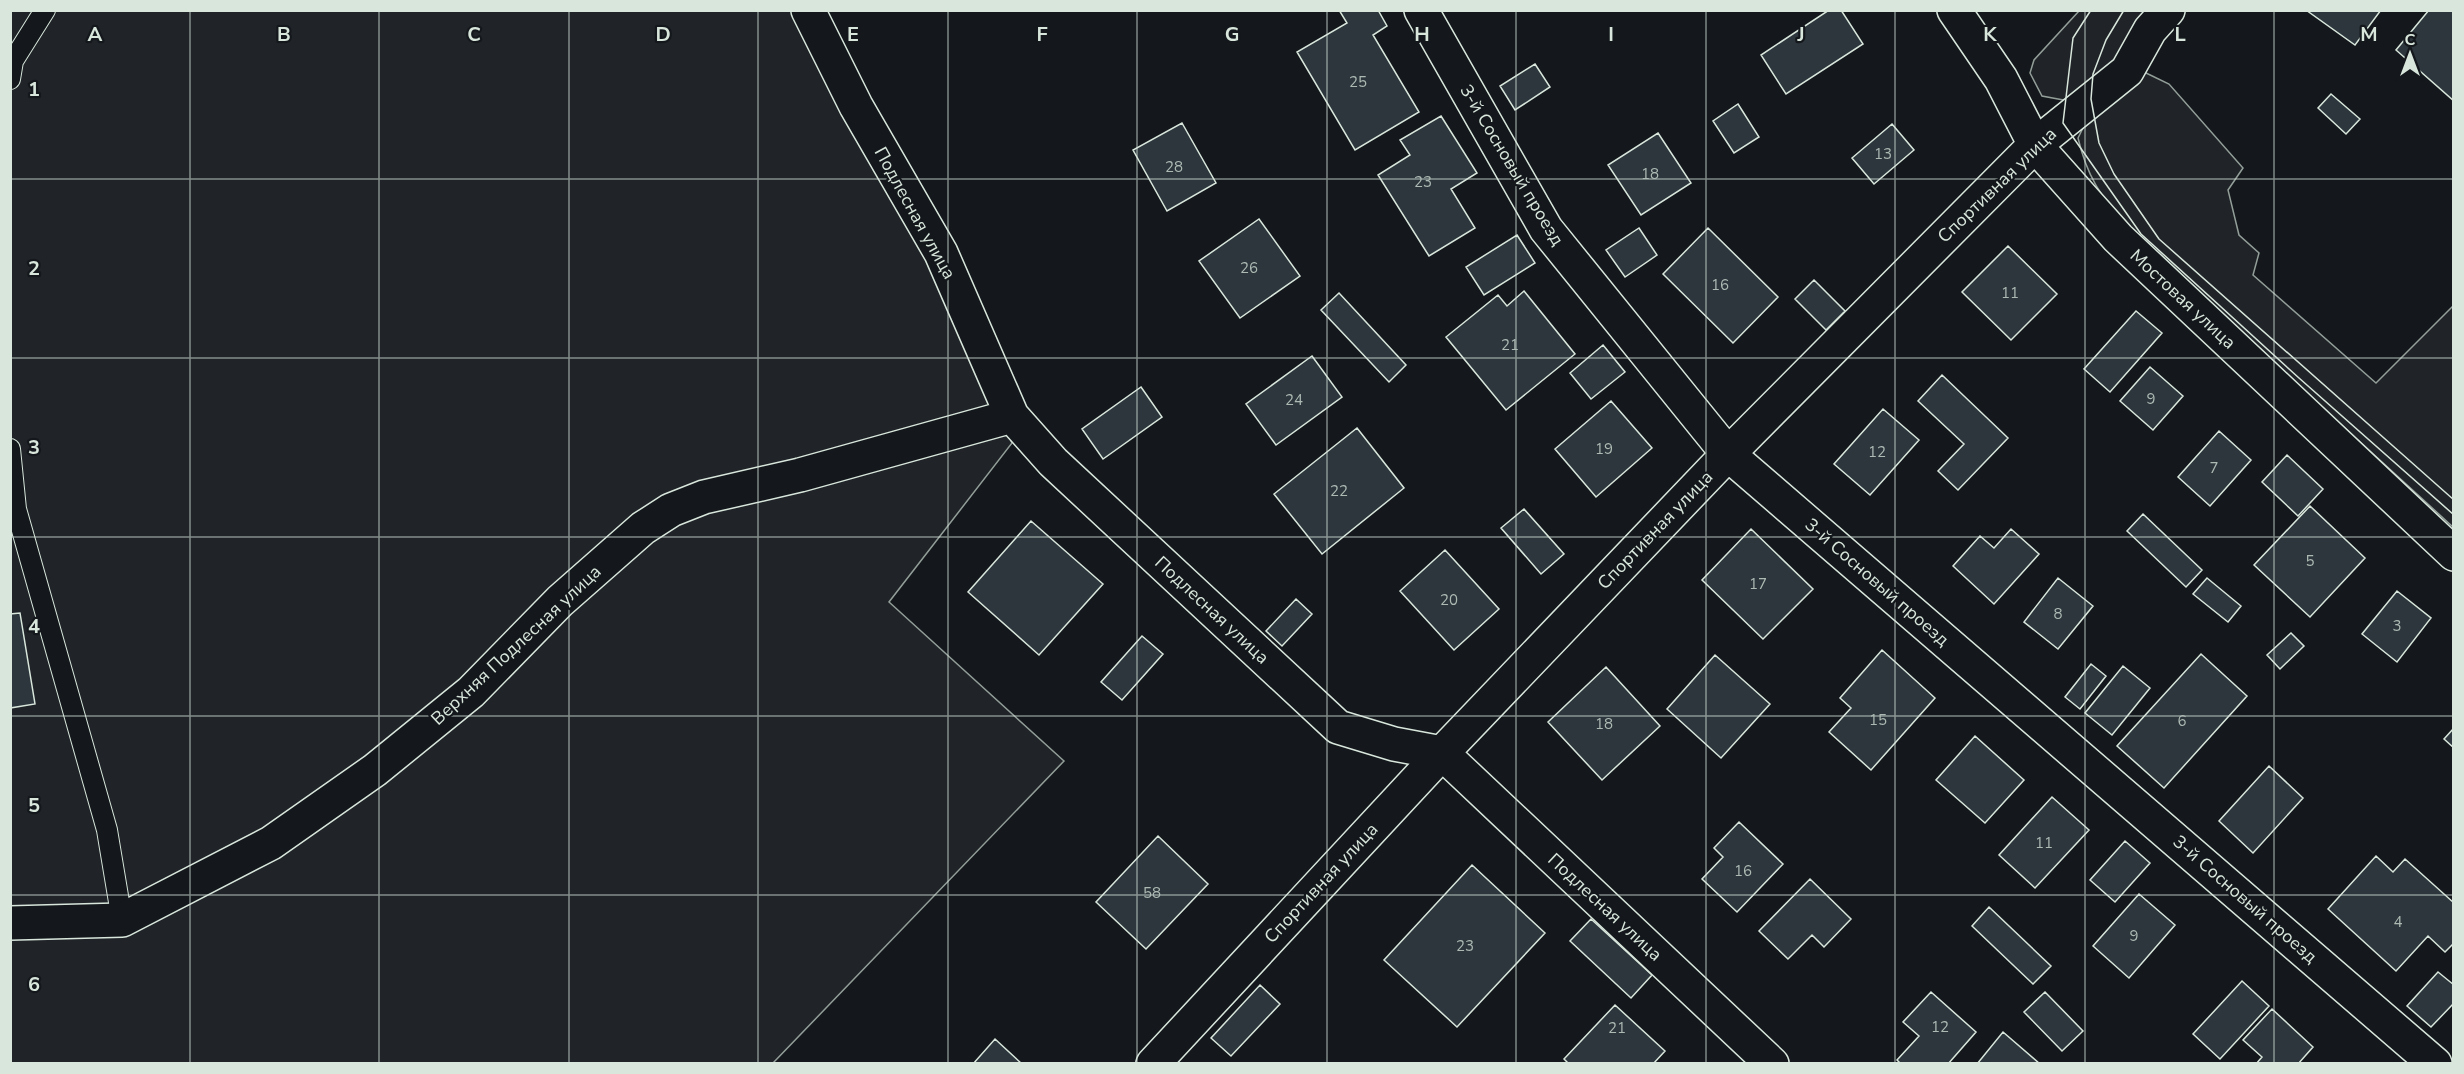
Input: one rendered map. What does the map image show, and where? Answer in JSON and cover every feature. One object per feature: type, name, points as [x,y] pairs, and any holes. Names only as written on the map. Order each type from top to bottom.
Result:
[{"type":"street","name":"Подлесная улица","points":[[808,10],[856,106],[941,253],[1012,416],[1053,462],[1338,727],[1394,744],[1442,753],[1772,1064]]},
{"type":"street","name":"3-й Сосновый проезд","points":[[1421,10],[1546,229],[1728,454],[2435,1064]]},
{"type":"street","name":"Мостовая улица","points":[[1954,10],[2001,79],[2035,145],[2118,238],[2454,554]]},
{"type":"street","name":"Спортивная улица","points":[[1153,1064],[1442,753],[1728,454],[2035,145],[2127,71],[2150,30],[2168,10]]},
{"type":"street","name":"Верхняя Подлесная улица","points":[[10,923],[122,920],[271,843],[375,770],[471,692],[560,602],[643,528],[671,510],[704,496],[800,474],[1012,416]]},
{"type":"lane","points":[[10,79],[13,61],[45,10]]},
{"type":"lane","points":[[10,449],[16,509],[108,830],[122,920]]},
{"type":"shaded area","points":[[10,11],[817,11],[956,324],[1012,443],[889,602],[1064,761],[773,1063],[11,1063]]},
{"type":"shaded area","points":[[2079,11],[2150,11],[2117,67],[2074,102],[2042,96],[2030,73],[2034,60]]},
{"type":"shaded area","points":[[2144,72],[2169,84],[2243,168],[2228,190],[2239,235],[2259,253],[2253,275],[2376,383],[2453,306],[2453,527],[2128,230],[2103,197],[2091,177],[2078,138],[2085,124]]},
{"type":"building","points":[[1339,10],[1378,10],[1387,26],[1373,35],[1419,112],[1355,150],[1297,52],[1347,23]]},
{"type":"building","points":[[1829,10],[1841,10],[1863,44],[1786,94],[1761,55]]},
{"type":"building","points":[[2306,10],[2381,10],[2355,45]]},
{"type":"building","points":[[2429,10],[2454,10],[2454,101],[2396,50]]},
{"type":"building","points":[[1535,64],[1550,87],[1515,110],[1500,86]]},
{"type":"building","points":[[2331,94],[2360,119],[2346,134],[2318,108]]},
{"type":"building","points":[[1738,104],[1759,137],[1734,153],[1713,121]]},
{"type":"building","points":[[1441,116],[1477,173],[1451,189],[1475,228],[1429,256],[1378,175],[1410,155],[1400,140]]},
{"type":"building","points":[[1182,123],[1216,183],[1167,211],[1133,150]]},
{"type":"building","points":[[1892,124],[1914,150],[1874,184],[1852,158]]},
{"type":"building","points":[[1658,133],[1691,183],[1641,215],[1608,165]]},
{"type":"building","points":[[1259,219],[1300,276],[1240,318],[1199,261]]},
{"type":"building","points":[[1639,228],[1657,255],[1625,277],[1606,250]]},
{"type":"building","points":[[1708,228],[1778,297],[1733,343],[1663,274]]},
{"type":"building","points":[[1517,235],[1535,263],[1484,295],[1466,267]]},
{"type":"building","points":[[2008,246],[2057,294],[2011,340],[1962,292]]},
{"type":"building","points":[[1814,280],[1845,311],[1826,330],[1795,299]]},
{"type":"building","points":[[1524,291],[1575,354],[1506,410],[1446,337],[1498,295],[1507,306]]},
{"type":"building","points":[[1339,293],[1406,365],[1389,382],[1321,310]]},
{"type":"building","points":[[2136,311],[2162,333],[2110,392],[2084,369]]},
{"type":"building","points":[[1603,345],[1625,372],[1591,399],[1570,373]]},
{"type":"building","points":[[1312,356],[1342,397],[1276,445],[1246,404]]},
{"type":"building","points":[[2150,367],[2183,396],[2153,430],[2120,401]]},
{"type":"building","points":[[1942,375],[2008,438],[1958,490],[1938,471],[1964,444],[1918,401]]},
{"type":"building","points":[[1141,387],[1162,417],[1103,459],[1082,429]]},
{"type":"building","points":[[1611,401],[1652,448],[1596,497],[1555,449]]},
{"type":"building","points":[[1883,409],[1919,440],[1870,495],[1834,464]]},
{"type":"building","points":[[1357,428],[1404,488],[1322,554],[1274,494]]},
{"type":"building","points":[[2219,431],[2251,460],[2210,506],[2178,477]]},
{"type":"building","points":[[2287,455],[2323,489],[2298,516],[2262,482]]},
{"type":"building","points":[[2310,506],[2365,558],[2310,617],[2254,565]]},
{"type":"building","points":[[1524,509],[1564,554],[1541,574],[1501,528]]},
{"type":"building","points":[[2143,514],[2202,570],[2186,587],[2127,531]]},
{"type":"building","points":[[1031,521],[1103,584],[1039,655],[968,592]]},
{"type":"building","points":[[1751,529],[1813,589],[1763,639],[1702,580]]},
{"type":"building","points":[[2011,529],[2039,554],[1994,604],[1953,566],[1980,536],[1994,548]]},
{"type":"building","points":[[1445,550],[1499,609],[1454,650],[1400,591]]},
{"type":"building","points":[[2058,578],[2093,606],[2058,649],[2024,622]]},
{"type":"building","points":[[2207,578],[2241,606],[2228,622],[2193,594]]},
{"type":"building","points":[[2397,591],[2431,618],[2397,662],[2362,634]]},
{"type":"building","points":[[1296,599],[1312,614],[1282,646],[1266,631]]},
{"type":"building","points":[[20,613],[35,704],[10,708],[10,614]]},
{"type":"building","points":[[2291,633],[2304,646],[2280,669],[2267,655]]},
{"type":"building","points":[[1142,636],[1163,654],[1122,700],[1101,682]]},
{"type":"building","points":[[1882,650],[1935,698],[1871,770],[1829,732],[1851,708],[1840,698]]},
{"type":"building","points":[[2201,654],[2247,696],[2164,788],[2117,746]]},
{"type":"building","points":[[1715,655],[1770,704],[1721,758],[1667,709]]},
{"type":"building","points":[[2091,664],[2106,676],[2080,709],[2065,697]]},
{"type":"building","points":[[2123,666],[2150,688],[2112,735],[2085,713]]},
{"type":"building","points":[[1606,667],[1660,726],[1602,780],[1548,722]]},
{"type":"building","points":[[2454,728],[2454,748],[2444,739]]},
{"type":"building","points":[[1975,736],[2024,780],[1985,823],[1936,780]]},
{"type":"building","points":[[2269,766],[2303,798],[2253,853],[2219,821]]},
{"type":"building","points":[[2052,797],[2089,830],[2035,888],[1999,855]]},
{"type":"building","points":[[1739,822],[1783,864],[1737,912],[1702,879],[1723,857],[1714,848]]},
{"type":"building","points":[[1158,836],[1208,884],[1146,949],[1096,902]]},
{"type":"building","points":[[2125,841],[2150,863],[2115,902],[2090,880]]},
{"type":"building","points":[[2376,856],[2393,872],[2405,859],[2454,903],[2454,943],[2445,952],[2428,936],[2396,971],[2328,909]]},
{"type":"building","points":[[1472,865],[1545,933],[1457,1027],[1384,960]]},
{"type":"building","points":[[1810,879],[1851,919],[1824,947],[1812,935],[1788,959],[1759,931]]},
{"type":"building","points":[[2139,894],[2175,925],[2129,978],[2093,946]]},
{"type":"building","points":[[1989,907],[2051,966],[2033,984],[1972,926]]},
{"type":"building","points":[[1591,919],[1652,975],[1631,998],[1570,941]]},
{"type":"building","points":[[2438,972],[2454,985],[2454,1003],[2431,1027],[2407,1006]]},
{"type":"building","points":[[2242,981],[2269,1006],[2220,1059],[2193,1034]]},
{"type":"building","points":[[1260,985],[1280,1004],[1231,1056],[1211,1038]]},
{"type":"building","points":[[1931,992],[1976,1032],[1948,1064],[1901,1064],[1897,1060],[1919,1036],[1903,1022]]},
{"type":"building","points":[[2045,992],[2083,1031],[2062,1051],[2024,1012]]},
{"type":"building","points":[[1615,1005],[1665,1051],[1653,1064],[1569,1064],[1564,1059]]},
{"type":"building","points":[[2272,1009],[2313,1047],[2298,1064],[2256,1064],[2262,1057],[2243,1040]]},
{"type":"building","points":[[2003,1032],[2040,1064],[1977,1064]]},
{"type":"building","points":[[995,1039],[1022,1064],[973,1064]]},
{"type":"tram line","points":[[2091,10],[2073,38],[2063,123],[2141,234],[2454,515]]},
{"type":"tram line","points":[[2124,10],[2106,40],[2093,74],[2091,99],[2099,143],[2114,174],[2159,239],[2454,500]]}]
